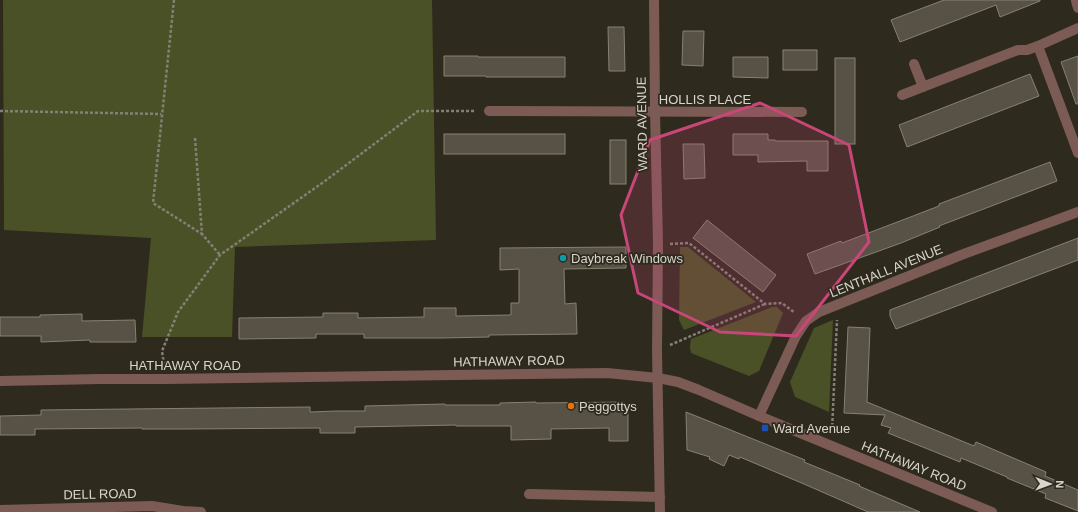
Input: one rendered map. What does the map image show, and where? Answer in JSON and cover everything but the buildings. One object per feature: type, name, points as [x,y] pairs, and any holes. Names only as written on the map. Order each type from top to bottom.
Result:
[{"type":"street","name":"WARD AVENUE","points":[[654,0],[660,512]]},
{"type":"street","points":[[902,95],[1018,50],[1027,50],[1038,46],[1078,28]]},
{"type":"street","points":[[1038,46],[1078,153]]},
{"type":"street","points":[[914,64],[923,87]]},
{"type":"street","name":"HOLLIS PLACE","points":[[489,111],[802,112]]},
{"type":"street","name":"LENTHALL AVENUE","points":[[759,416],[796,336],[806,321],[819,312],[961,255],[1078,212]]},
{"type":"street","name":"HATHAWAY ROAD","points":[[0,381],[607,373],[658,378],[678,382],[699,390],[992,512]]},
{"type":"street","points":[[529,494],[660,497]]},
{"type":"street","name":"DELL ROAD","points":[[0,510],[152,506],[183,512],[201,512]]},
{"type":"path","points":[[174,0],[153,203],[202,234],[220,255]]},
{"type":"path","points":[[0,111],[162,114]]},
{"type":"path","points":[[166,379],[162,351],[178,312],[220,255],[325,181],[418,111],[489,111]]},
{"type":"path","points":[[195,138],[202,234]]},
{"type":"path","points":[[658,244],[689,243],[765,304]]},
{"type":"path","points":[[657,351],[765,304],[782,303],[806,321]]},
{"type":"path","points":[[831,446],[838,304]]},
{"type":"highlighted area","points":[[760,103],[849,145],[869,242],[796,336],[720,332],[638,293],[621,215],[650,140]]},
{"type":"green space","points":[[3,0],[432,0],[436,240],[235,247],[232,337],[142,337],[151,238],[4,230]]},
{"type":"green space","points":[[680,247],[688,247],[756,302],[684,330],[679,320]]},
{"type":"green space","points":[[772,307],[777,307],[783,313],[759,371],[749,376],[691,353],[691,339]]},
{"type":"green space","points":[[833,320],[829,412],[795,397],[790,382],[814,328]]},
{"type":"place","name":"Daybreak Windows","points":[[563,258]]},
{"type":"place","name":"Peggottys","points":[[571,406]]},
{"type":"place","name":"Ward Avenue","points":[[765,428]]}]
